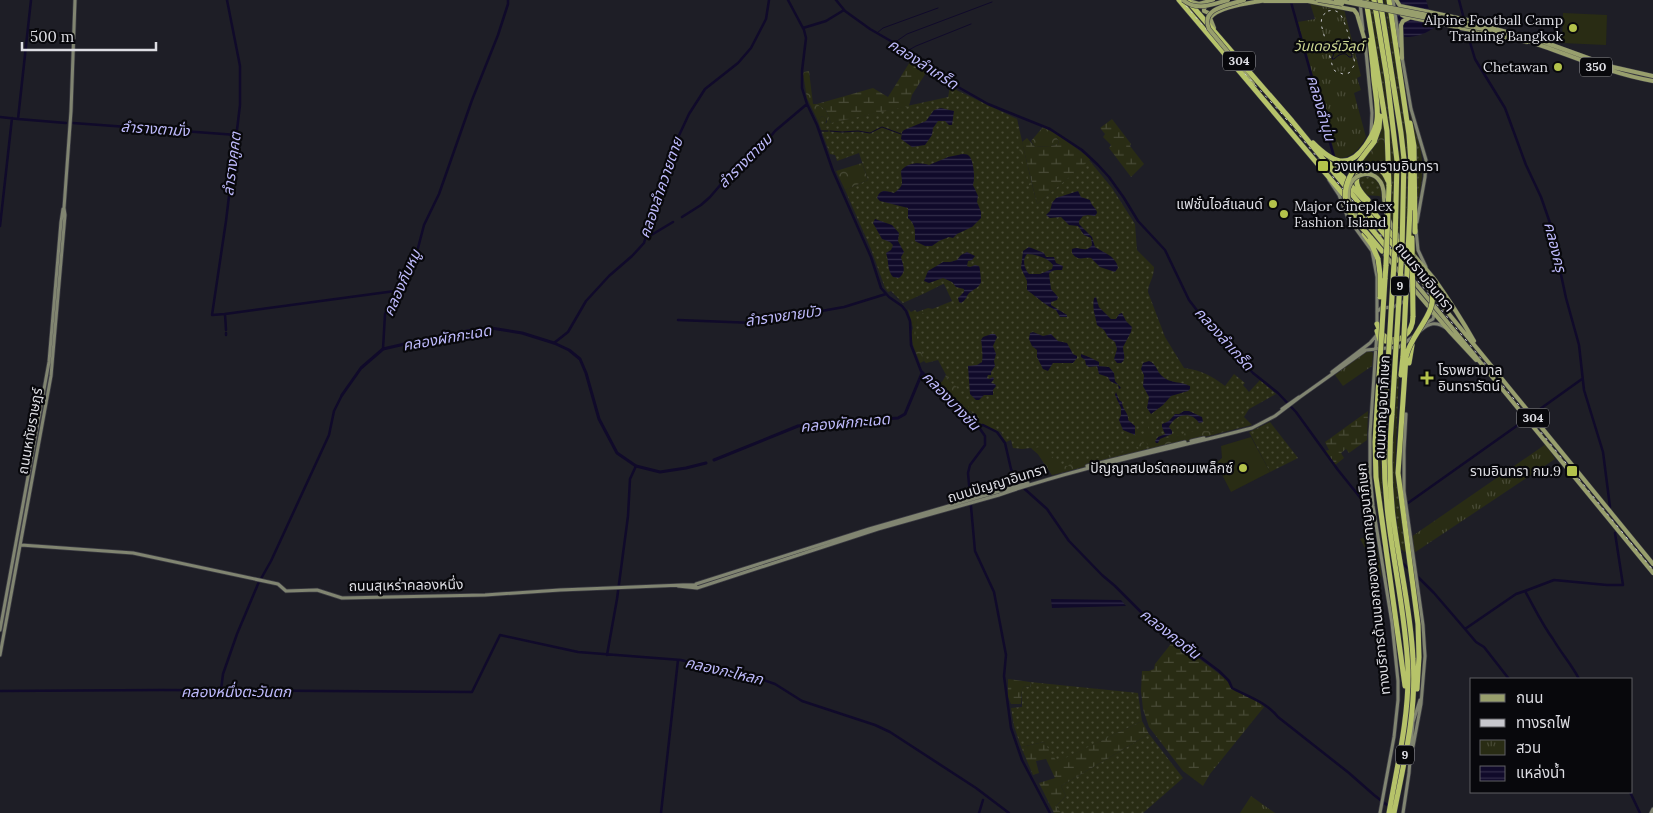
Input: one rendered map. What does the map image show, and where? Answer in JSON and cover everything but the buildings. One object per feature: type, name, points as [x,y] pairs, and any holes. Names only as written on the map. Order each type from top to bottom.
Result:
[{"type":"highway","name":"ถนนรามอินทรา","points":[[1179,0],[1192,16],[1218,35],[1292,121],[1399,252]]},
{"type":"highway","name":"ถนนรามอินทรา","points":[[1187,0],[1256,93],[1308,152],[1397,260]]},
{"type":"highway","name":"ถนนกาญจนาภิเษก","points":[[1380,0],[1404,159],[1402,249],[1392,414],[1390,484],[1397,576],[1407,658],[1407,696],[1393,804],[1394,813]]},
{"type":"highway","points":[[1292,121],[1333,160],[1354,158],[1378,134],[1380,119],[1373,66],[1369,1]]},
{"type":"highway","points":[[1369,1],[1387,131],[1389,185],[1378,332],[1380,340],[1385,342],[1405,340]]},
{"type":"highway","name":"ถนนกาญจนาภิเษก","points":[[1369,1],[1388,88],[1397,161],[1395,246],[1385,414],[1385,484],[1394,543],[1403,578],[1413,658],[1413,704],[1393,804],[1389,813]]},
{"type":"highway","points":[[1394,1],[1404,99],[1414,146],[1416,232]]},
{"type":"highway","points":[[1192,16],[1197,12]]},
{"type":"highway","points":[[1371,142],[1349,178],[1345,192],[1348,208],[1382,251]]},
{"type":"highway","points":[[1318,154],[1343,177],[1417,265],[1429,284],[1433,297],[1431,310],[1412,340],[1405,357],[1399,414],[1399,484],[1419,638],[1419,675],[1413,704]]},
{"type":"highway","points":[[1389,185],[1383,171],[1375,166],[1364,168],[1357,178],[1357,185],[1398,237]]},
{"type":"highway","points":[[1399,450],[1405,357],[1410,210],[1415,204]]},
{"type":"highway","points":[[1344,206],[1367,237],[1378,260],[1380,274],[1379,376],[1375,465],[1407,696]]},
{"type":"highway","points":[[1377,324],[1385,336],[1398,339],[1408,333],[1413,324],[1410,210]]},
{"type":"highway","points":[[1392,347],[1414,334],[1428,309],[1430,301],[1429,284]]},
{"type":"highway","points":[[1402,407],[1411,350],[1414,341],[1422,329]]},
{"type":"main road","name":"ถนนหทัยราษฎร์","points":[[0,655],[52,376],[65,212],[75,0]]},
{"type":"main road","points":[[1184,0],[1191,5],[1200,7],[1228,0]]},
{"type":"main road","points":[[1187,0],[1197,4],[1211,1]]},
{"type":"main road","points":[[1244,0],[1217,9],[1209,14],[1207,24],[1251,82],[1256,93]]},
{"type":"main road","points":[[1211,1],[1205,6],[1204,12],[1208,14],[1266,0],[1308,1],[1354,10],[1364,41]]},
{"type":"main road","name":"350","points":[[1318,0],[1377,8]]},
{"type":"main road","name":"350","points":[[1336,0],[1483,28]]},
{"type":"main road","points":[[1344,8],[1350,0]]},
{"type":"main road","name":"350","points":[[1350,0],[1369,1]]},
{"type":"main road","points":[[1359,0],[1372,113],[1371,142]]},
{"type":"main road","name":"350","points":[[1359,0],[1483,28],[1541,43],[1599,63],[1653,76]]},
{"type":"main road","points":[[1394,1],[1407,8],[1510,29],[1541,43]]},
{"type":"main road","points":[[1394,1],[1410,102],[1426,160],[1425,177],[1415,204]]},
{"type":"main road","points":[[1407,8],[1402,9],[1401,14],[1409,18],[1541,43]]},
{"type":"main road","points":[[1213,14],[1210,21],[1218,35]]},
{"type":"main road","points":[[1442,24],[1447,20],[1443,15]]},
{"type":"main road","points":[[1399,26],[1409,18]]},
{"type":"main road","name":"350","points":[[1541,43],[1607,70],[1653,81]]},
{"type":"main road","name":"ทางบริการด้านนอกของถนนกาญจนาภิเษก","points":[[1308,152],[1312,161],[1337,192],[1348,218],[1372,252],[1376,271],[1378,332],[1375,348],[1376,364],[1370,464],[1376,524],[1398,681],[1395,728],[1381,811]]},
{"type":"main road","points":[[1479,351],[1457,312],[1429,272],[1398,237],[1385,210],[1381,182],[1374,175],[1369,174],[1361,174],[1352,180],[1349,186],[1348,199],[1354,213],[1376,240],[1382,251],[1450,332],[1467,352],[1485,368]]},
{"type":"main road","name":"ถนนหทัยราษฎร์","points":[[0,630],[49,360],[61,215],[64,208]]},
{"type":"main road","points":[[1416,232],[1418,250],[1429,272]]},
{"type":"main road","name":"ถนนรามอินทรา","points":[[1399,252],[1653,564]]},
{"type":"main road","name":"ถนนรามอินทรา","points":[[1397,260],[1652,573]]},
{"type":"main road","points":[[1377,295],[1379,303],[1384,305],[1393,305],[1412,296],[1423,299]]},
{"type":"main road","points":[[1377,312],[1381,308],[1394,306],[1411,298],[1419,299],[1434,317],[1414,334]]},
{"type":"main road","points":[[1422,329],[1436,323],[1450,332]]},
{"type":"main road","name":"ถนนปัญญาอินทรา","points":[[1326,378],[1369,349],[1392,347],[1406,343],[1414,334],[1422,329]]},
{"type":"main road","name":"ถนนปัญญาอินทรา","points":[[696,586],[1024,485],[1252,428],[1265,423],[1326,378],[1370,344],[1378,332]]},
{"type":"main road","points":[[1376,364],[1379,356],[1392,347]]},
{"type":"main road","points":[[1376,364],[1379,352],[1392,347]]},
{"type":"main road","points":[[1369,349],[1372,349],[1375,354]]},
{"type":"main road","points":[[1403,812],[1419,716],[1424,674],[1425,638],[1404,491],[1406,414]]},
{"type":"main road","points":[[15,549],[21,545],[17,539]]},
{"type":"main road","name":"ถนนสุเหร่าคลองหนึ่ง","points":[[21,545],[128,553],[278,584],[286,591],[314,589],[341,598],[485,595],[560,590],[696,586]]},
{"type":"main road","points":[[1412,752],[1414,715],[1421,697]]},
{"type":"main road","points":[[1414,715],[1418,713],[1419,716]]},
{"type":"main road","points":[[1651,813],[1653,809]]},
{"type":"green space","points":[[1368,0],[1371,0],[1385,84],[1393,152],[1404,151],[1403,129],[1384,0],[1387,0],[1406,125],[1407,201],[1413,201],[1414,247],[1419,259],[1397,232],[1382,195],[1384,212],[1381,197],[1366,195],[1358,180],[1361,174],[1370,168],[1380,170],[1386,179],[1386,187],[1390,186]]},
{"type":"green space","name":"วันเดอร์เวิลด์","points":[[1310,3],[1344,9],[1361,76],[1357,78],[1361,90],[1354,93],[1366,137],[1358,149],[1346,157],[1336,158],[1298,22],[1315,19]]},
{"type":"green space","points":[[1563,13],[1607,15],[1606,45],[1562,43]]},
{"type":"green space","points":[[913,57],[929,68],[912,95],[909,106],[831,123],[826,110],[817,104],[873,88],[888,97]]},
{"type":"green space","points":[[809,71],[813,104],[817,104],[826,110],[831,123],[824,125],[827,119],[822,116],[818,121],[807,98],[803,74]]},
{"type":"green space","points":[[1404,83],[1420,142],[1422,157],[1421,187],[1417,203],[1412,125]]},
{"type":"green space","points":[[950,87],[1017,119],[1037,204],[1089,160],[1112,188],[1135,224],[1137,250],[1154,267],[1148,292],[1165,337],[1184,368],[1206,374],[1225,386],[1234,374],[1245,383],[1243,385],[1249,392],[1260,380],[1276,394],[1249,409],[1244,417],[1252,425],[1052,475],[1038,454],[1031,448],[1013,448],[1011,440],[1006,442],[1001,432],[979,419],[952,394],[951,384],[938,360],[926,363],[924,361],[914,331],[917,324],[915,316],[952,301],[944,284],[903,303],[891,291],[888,292],[845,190],[868,180],[859,153],[837,161],[835,155],[830,154],[818,121],[822,116],[827,119],[825,124],[948,97]]},
{"type":"green space","points":[[1382,112],[1386,141],[1387,176],[1378,166],[1365,166],[1357,172],[1355,184],[1350,178],[1375,140]]},
{"type":"green space","points":[[1017,119],[1037,204],[1036,207],[1031,198],[1027,172],[1020,156]]},
{"type":"green space","points":[[1112,119],[1144,164],[1131,177],[1109,148],[1111,145],[1103,137],[1105,134],[1100,128]]},
{"type":"green space","points":[[1043,127],[1058,135],[1056,137],[1059,141],[1058,144],[1035,147],[1031,141]]},
{"type":"green space","points":[[1058,135],[1091,159],[1037,204],[1022,142],[1027,138],[1035,147],[1051,146],[1058,144],[1059,141],[1056,137]]},
{"type":"green space","points":[[862,163],[868,180],[845,190],[836,171]]},
{"type":"green space","points":[[928,308],[933,309],[916,316],[917,324],[915,331],[924,361],[920,363],[913,345],[911,334],[913,328],[908,309],[911,312],[915,310],[917,312]]},
{"type":"green space","points":[[1365,351],[1373,353],[1372,366],[1343,386],[1335,375]]},
{"type":"green space","points":[[1396,372],[1399,372],[1395,465],[1406,553],[1400,548],[1393,495],[1392,467]]},
{"type":"green space","points":[[1380,373],[1383,373],[1380,451],[1383,508],[1388,537],[1385,536],[1377,479]]},
{"type":"green space","points":[[946,375],[950,382],[957,387],[960,397],[970,409],[970,412],[999,431],[1006,442],[999,432],[976,421],[934,381],[935,378],[942,382]]},
{"type":"green space","points":[[1368,411],[1367,440],[1349,453],[1346,449],[1341,453],[1344,458],[1334,466],[1324,451],[1329,450],[1325,442]]},
{"type":"green space","points":[[1270,422],[1298,458],[1270,472],[1249,432]]},
{"type":"green space","points":[[1148,426],[1148,432],[1152,439],[1156,438],[1156,444],[1163,438],[1203,430],[1215,432],[1216,434],[1154,449],[1147,444],[1143,427]]},
{"type":"green space","points":[[1140,434],[1143,444],[1139,452],[1052,475],[1038,454],[1032,449],[1044,448],[1058,463],[1068,466],[1073,461],[1081,459],[1086,461],[1096,458],[1102,459],[1111,454],[1138,450],[1139,448],[1135,445],[1137,440],[1134,436]]},
{"type":"green space","name":"ปัญญาสปอร์ตคอมเพล็กซ์","points":[[1251,437],[1270,472],[1231,492],[1216,463],[1222,458],[1221,446]]},
{"type":"green space","points":[[1546,444],[1555,459],[1414,553],[1411,537]]},
{"type":"green space","points":[[1372,535],[1376,541],[1382,578],[1360,539]]},
{"type":"green space","points":[[1174,640],[1226,679],[1232,689],[1260,703],[1264,707],[1210,774],[1203,786],[1183,771],[1149,727],[1143,709],[1141,691],[1142,671],[1154,669],[1155,664]]},
{"type":"green space","points":[[1008,679],[1030,682],[1031,687],[1024,686],[1022,690],[1021,704],[1011,704],[1008,697]]},
{"type":"green space","points":[[1030,682],[1138,693],[1142,721],[1056,763],[1044,742],[1021,747],[1014,726],[1011,708],[1022,707],[1022,690],[1024,686],[1031,687]]},
{"type":"green space","points":[[1142,721],[1149,734],[1061,786],[1066,796],[1056,806],[1061,813],[1054,813],[1039,783],[1055,778],[1046,759],[1036,761],[1039,773],[1033,775],[1021,747],[1044,742],[1057,762]]},
{"type":"green space","points":[[1149,734],[1183,778],[1143,813],[1061,813],[1056,806],[1066,796],[1061,786]]},
{"type":"green space","points":[[1251,796],[1275,813],[1240,813]]},
{"type":"water","points":[[1388,0],[1426,0],[1435,27],[1415,36],[1394,35]]},
{"type":"water","points":[[941,108],[954,111],[952,125],[945,121],[938,121],[925,145],[912,147],[901,139],[904,130],[926,121],[934,110]]},
{"type":"water","points":[[963,154],[970,157],[971,160],[974,171],[973,185],[978,196],[977,202],[981,218],[972,227],[953,238],[949,237],[932,246],[925,246],[915,241],[914,228],[908,218],[908,208],[880,201],[877,198],[878,195],[882,191],[894,193],[900,188],[902,183],[901,171],[910,164],[922,163],[929,165],[948,157]]},
{"type":"water","points":[[1078,191],[1081,197],[1090,200],[1097,213],[1095,216],[1083,216],[1079,224],[1092,237],[1095,247],[1115,260],[1118,268],[1115,272],[1100,267],[1091,258],[1074,256],[1072,249],[1090,248],[1092,245],[1091,238],[1084,235],[1078,226],[1069,225],[1061,217],[1050,218],[1046,215],[1056,198]]},
{"type":"water","points":[[875,219],[892,225],[899,233],[898,241],[904,252],[901,257],[904,271],[899,278],[893,277],[891,274],[886,253],[891,250],[893,245],[882,239],[873,223]]},
{"type":"water","points":[[1029,247],[1044,253],[1046,257],[1054,257],[1056,263],[1063,266],[1062,270],[1053,271],[1049,274],[1051,289],[1058,297],[1057,300],[1051,302],[1051,305],[1067,315],[1067,317],[1060,317],[1056,310],[1027,290],[1027,281],[1021,268],[1023,251]],"holes":[[[1030,254],[1048,260],[1053,265],[1052,269],[1040,274],[1029,274],[1024,261],[1025,256]]]},
{"type":"water","points":[[967,252],[975,256],[972,260],[968,261],[967,266],[979,266],[981,282],[961,303],[958,298],[964,292],[964,289],[956,287],[952,282],[943,278],[929,283],[924,281],[928,271],[943,262],[957,260]]},
{"type":"water","points":[[1096,297],[1099,307],[1111,319],[1116,319],[1122,313],[1132,327],[1123,347],[1124,358],[1121,363],[1117,363],[1114,359],[1117,349],[1115,342],[1097,325],[1093,305],[1094,298]]},
{"type":"water","points":[[1033,332],[1043,336],[1051,334],[1058,341],[1067,343],[1077,358],[1073,363],[1053,363],[1048,371],[1043,369],[1037,357],[1037,350],[1032,346],[1029,339],[1030,333]]},
{"type":"water","points":[[995,334],[997,337],[993,346],[996,354],[995,366],[991,375],[988,375],[987,378],[993,377],[994,379],[991,383],[996,386],[993,390],[993,395],[984,395],[979,400],[976,400],[970,394],[968,366],[977,365],[982,362],[981,340],[983,337]]},
{"type":"water","points":[[1081,354],[1099,362],[1099,366],[1109,367],[1114,373],[1115,381],[1121,388],[1119,389],[1118,385],[1110,381],[1108,377],[1099,374],[1097,366],[1089,367],[1086,365]]},
{"type":"water","points":[[1149,361],[1154,364],[1165,379],[1190,386],[1188,391],[1171,396],[1151,414],[1147,408],[1149,397],[1143,386],[1144,375],[1141,369],[1143,363]]},
{"type":"water","points":[[1116,392],[1119,400],[1122,402],[1128,420],[1135,426],[1135,435],[1123,430],[1119,420],[1121,408],[1115,395]]},
{"type":"water","points":[[1189,411],[1202,417],[1203,422],[1199,423],[1192,416],[1179,417],[1169,427],[1172,434],[1160,439],[1156,443],[1155,441],[1158,437],[1165,434],[1162,424],[1169,421],[1175,414]]},
{"type":"water","points":[[1051,599],[1121,600],[1126,606],[1052,608]]},
{"type":"waterway","points":[[0,117],[18,119],[31,0]]},
{"type":"waterway","name":"ลำรางคูคต","points":[[225,314],[212,315],[240,105],[240,66],[227,0]]},
{"type":"waterway","name":"คลองกีบหมู","points":[[383,349],[385,314],[418,248],[424,225],[439,194],[472,100],[498,35],[508,0]]},
{"type":"waterway","name":"คลองลำควายตาย","points":[[554,343],[568,332],[586,301],[644,243],[668,159],[689,114],[705,89],[738,63],[751,48],[766,19],[769,0]]},
{"type":"waterway","name":"คลองบางชัน","points":[[788,0],[804,30],[806,38],[802,88],[807,104],[817,125],[833,171],[871,257],[881,288],[906,311],[910,321],[911,345],[921,371],[978,426],[985,436],[985,445],[970,465],[968,473],[975,551],[994,592],[1006,655],[1004,676],[1011,728],[1022,760],[1050,813]]},
{"type":"waterway","name":"คลองลำเกร็ด","points":[[836,0],[845,11],[951,83],[988,104],[1050,129],[1082,150],[1098,165],[1109,177],[1138,221],[1165,250],[1189,300],[1212,330],[1253,373],[1278,393],[1296,412],[1367,506],[1368,519],[1374,538],[1393,555]]},
{"type":"waterway","name":"คลองครุ","points":[[1459,0],[1464,19]]},
{"type":"waterway","points":[[894,43],[907,34],[992,2]]},
{"type":"waterway","name":"คลองลำนุ่น","points":[[1291,2],[1334,157]]},
{"type":"waterway","points":[[877,33],[883,28],[938,8]]},
{"type":"waterway","points":[[803,28],[826,21],[844,10]]},
{"type":"waterway","points":[[907,51],[971,24]]},
{"type":"waterway","name":"คลองครุ","points":[[1466,29],[1475,59],[1505,108],[1550,223],[1566,298],[1579,345],[1584,390],[1603,452],[1610,507]]},
{"type":"waterway","points":[[1341,48],[1349,51],[1352,57],[1342,54],[1332,59],[1334,53],[1341,48]]},
{"type":"waterway","name":"ลำรางตาชม","points":[[682,217],[710,197],[735,168],[759,151],[775,131],[807,104]]},
{"type":"waterway","points":[[0,226],[12,118]]},
{"type":"waterway","name":"ลำรางตามั่ง","points":[[18,119],[66,123]]},
{"type":"waterway","name":"ลำรางตามั่ง","points":[[73,123],[237,135]]},
{"type":"waterway","points":[[830,131],[870,133],[882,127],[901,134]]},
{"type":"waterway","points":[[819,131],[828,131]]},
{"type":"waterway","name":"ลำรางตาชม","points":[[648,237],[673,222]]},
{"type":"waterway","points":[[226,330],[225,314],[395,291]]},
{"type":"waterway","name":"ลำรางยายบัว","points":[[678,320],[754,323],[844,307],[886,294]]},
{"type":"waterway","name":"คลองผักกะเฉด","points":[[342,395],[361,368],[383,349],[409,343],[423,344],[435,342],[467,331],[481,329],[491,328],[522,333],[554,343],[569,350],[580,359],[599,419],[617,453],[636,466],[660,472],[706,463]]},
{"type":"waterway","name":"คลองผักกะเฉด","points":[[714,460],[798,426],[898,418],[905,414],[922,373]]},
{"type":"waterway","points":[[1533,414],[1582,379]]},
{"type":"waterway","name":"คลองกีบหมู","points":[[221,690],[223,674],[237,634],[258,584],[271,561],[329,435],[334,411],[342,395]]},
{"type":"waterway","points":[[1408,503],[1525,420]]},
{"type":"waterway","name":"คลองคอตัน","points":[[979,426],[983,425],[997,432],[1005,443],[1011,469],[1018,483],[1047,509],[1069,541],[1143,614],[1219,671],[1229,681],[1232,688],[1268,707],[1391,808]]},
{"type":"waterway","points":[[607,655],[617,599],[628,516],[630,479],[636,466]]},
{"type":"waterway","points":[[1525,591],[1554,580],[1623,585],[1615,533]]},
{"type":"waterway","name":"คลองลำเกร็ด","points":[[1401,562],[1410,570]]},
{"type":"waterway","name":"คลองลำเกร็ด","points":[[1416,575],[1465,629],[1516,594],[1525,591],[1545,627],[1578,678]]},
{"type":"waterway","points":[[1465,629],[1476,642],[1484,647],[1508,678]]},
{"type":"waterway","name":"คลองกะโหลก","points":[[0,691],[472,692],[500,635],[578,652],[681,660],[714,669],[749,675],[775,684],[802,701],[875,725],[890,732],[976,788],[1009,813]]},
{"type":"waterway","points":[[661,813],[678,660]]},
{"type":"waterway","name":"คลองลำเกร็ด","points":[[1630,793],[1640,813]]},
{"type":"waterway","points":[[979,813],[983,800]]},
{"type":"railway","points":[[1181,0],[1282,114],[1653,570]]},
{"type":"railway","points":[[1328,11],[1337,11],[1347,29],[1355,64],[1349,73],[1343,74],[1335,71],[1333,68],[1321,24],[1322,16],[1328,11]]},
{"type":"place","name":"Alpine Football Camp Training Bangkok","points":[[1573,28]]},
{"type":"place","name":"Chetawan","points":[[1558,67]]},
{"type":"place","name":"วงแหวนรามอินทรา","points":[[1323,166]]},
{"type":"place","name":"แฟชั่นไอส์แลนด์","points":[[1273,204]]},
{"type":"place","name":"Major Cineplex Fashion Island","points":[[1284,214]]},
{"type":"place","name":"โรงพยาบาล อินทรารัตน์","points":[[1427,378]]},
{"type":"place","name":"ปัญญาสปอร์ตคอมเพล็กซ์","points":[[1243,468]]},
{"type":"place","name":"รามอินทรา กม.9","points":[[1572,471]]},
{"type":"water label","name":"คลองหนึ่งตะวันตก","points":[[236,692]]}]
